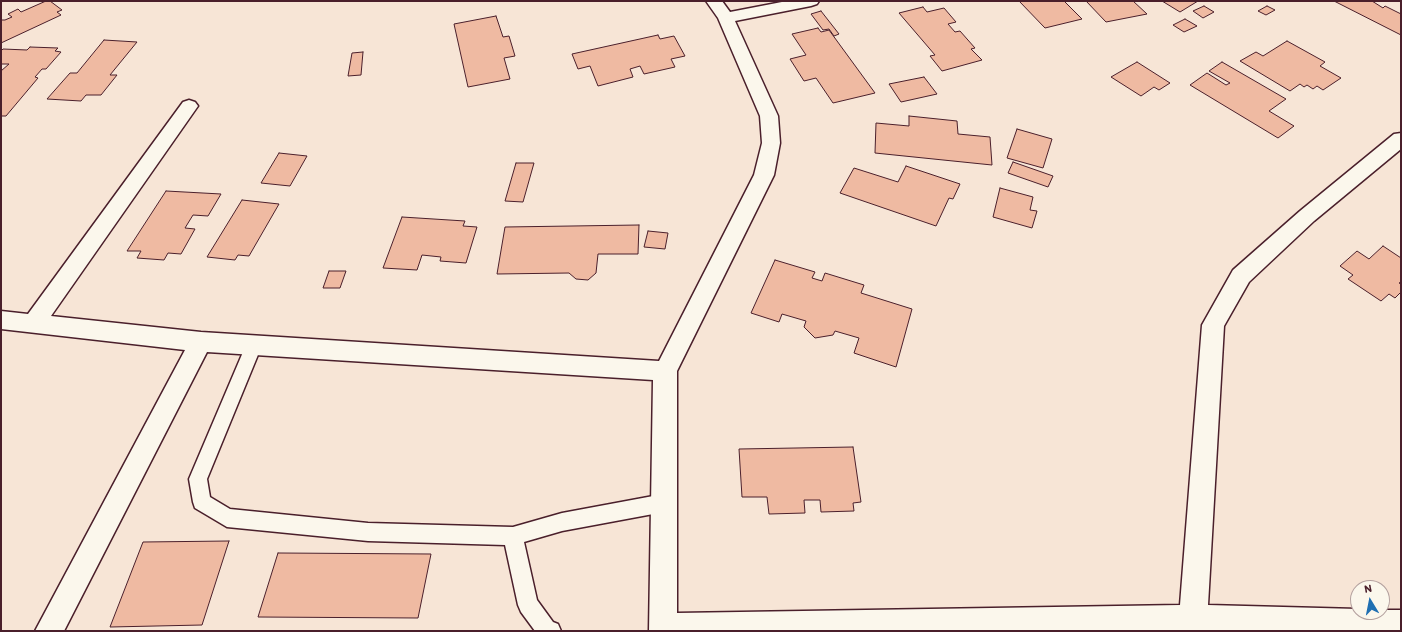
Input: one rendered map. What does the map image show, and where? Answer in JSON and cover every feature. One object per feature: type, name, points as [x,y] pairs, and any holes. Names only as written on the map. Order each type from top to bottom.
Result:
[{"type":"street","points":[[811,1],[720,10],[769,116],[771,142],[764,175],[664,371],[663,629],[1193,619],[1401,624]]},
{"type":"street","points":[[34,324],[189,106]]},
{"type":"street","points":[[1193,619],[1213,325],[1241,276],[1306,216],[1401,139]]},
{"type":"street","points":[[1,320],[201,342],[664,371]]},
{"type":"street","points":[[49,631],[201,342]]},
{"type":"lane","points":[[254,345],[198,480],[202,502],[227,518],[368,532],[513,536],[562,522],[664,503]]},
{"type":"lane","points":[[513,536],[528,605],[547,630],[551,631]]},
{"type":"building","points":[[46,1],[50,1],[62,10],[57,12],[61,15],[1,43],[1,20],[12,17],[8,14],[18,9],[21,12]]},
{"type":"building","points":[[1019,1],[1064,1],[1082,19],[1045,28]]},
{"type":"building","points":[[1086,1],[1133,1],[1147,14],[1106,22]]},
{"type":"building","points":[[1162,1],[1198,1],[1180,12]]},
{"type":"building","points":[[1334,1],[1372,1],[1383,8],[1385,6],[1401,14],[1401,35]]},
{"type":"building","points":[[1204,6],[1214,12],[1203,18],[1193,11]]},
{"type":"building","points":[[1267,6],[1275,10],[1266,15],[1258,11]]},
{"type":"building","points":[[923,7],[927,12],[944,8],[956,22],[948,24],[955,32],[960,31],[975,48],[971,49],[982,60],[942,71],[930,56],[935,55],[899,13]]},
{"type":"building","points":[[821,11],[839,34],[834,36],[829,29],[823,30],[811,14]]},
{"type":"building","points":[[496,16],[503,37],[509,36],[515,56],[504,58],[510,79],[468,87],[454,24]]},
{"type":"building","points":[[1185,19],[1197,26],[1184,32],[1173,25]]},
{"type":"building","points":[[818,28],[821,32],[829,30],[875,93],[833,103],[816,78],[804,81],[790,59],[806,55],[792,34]]},
{"type":"building","points":[[658,35],[660,39],[674,36],[685,56],[671,59],[675,67],[644,74],[640,66],[630,69],[633,77],[598,86],[590,66],[578,69],[572,54]]},
{"type":"building","points":[[104,40],[137,42],[110,75],[117,75],[101,95],[86,95],[81,101],[47,99],[70,73],[77,73]]},
{"type":"building","points":[[1287,41],[1325,62],[1320,66],[1341,78],[1323,90],[1317,86],[1313,89],[1307,85],[1304,87],[1300,84],[1290,91],[1240,61],[1256,52],[1263,56]]},
{"type":"building","points":[[30,47],[58,48],[55,51],[61,52],[46,69],[42,69],[35,77],[38,78],[6,116],[1,116],[1,71],[9,64],[1,64],[1,51],[3,49],[27,50]]},
{"type":"building","points":[[363,52],[361,75],[348,76],[352,53]]},
{"type":"building","points":[[1137,62],[1170,83],[1159,90],[1154,87],[1141,96],[1111,77]]},
{"type":"building","points":[[1222,62],[1286,99],[1269,111],[1294,126],[1278,138],[1190,85],[1207,73],[1226,85],[1230,83],[1209,71]]},
{"type":"building","points":[[924,77],[937,94],[901,102],[889,84]]},
{"type":"building","points":[[909,116],[957,121],[958,134],[990,137],[992,165],[875,153],[876,123],[909,126]]},
{"type":"building","points":[[1017,129],[1052,139],[1043,168],[1007,158]]},
{"type":"building","points":[[279,153],[307,156],[290,186],[261,183]]},
{"type":"building","points":[[1013,162],[1053,176],[1048,187],[1008,173]]},
{"type":"building","points":[[516,163],[534,163],[523,202],[505,201]]},
{"type":"building","points":[[906,166],[960,184],[953,199],[949,198],[936,226],[840,193],[854,168],[898,182]]},
{"type":"building","points":[[1000,188],[1033,197],[1030,210],[1037,211],[1032,228],[993,217]]},
{"type":"building","points":[[166,191],[221,194],[208,216],[193,215],[185,228],[195,229],[181,254],[168,253],[164,260],[137,258],[141,251],[127,251]]},
{"type":"building","points":[[242,200],[279,204],[249,256],[238,255],[235,260],[207,257]]},
{"type":"building","points":[[402,217],[465,221],[463,226],[477,227],[466,263],[440,261],[441,257],[422,255],[417,270],[383,268]]},
{"type":"building","points":[[639,225],[638,254],[598,254],[596,273],[588,280],[576,279],[569,273],[497,274],[505,227]]},
{"type":"building","points":[[648,231],[668,233],[665,249],[644,247]]},
{"type":"building","points":[[1383,246],[1401,258],[1401,282],[1399,283],[1401,284],[1401,292],[1395,298],[1389,294],[1381,301],[1348,279],[1353,275],[1340,266],[1357,251],[1369,259]]},
{"type":"building","points":[[775,260],[815,272],[812,278],[822,281],[825,273],[864,285],[861,293],[912,309],[896,367],[854,353],[859,338],[835,331],[833,335],[815,338],[804,327],[806,321],[782,314],[779,322],[751,313]]},
{"type":"building","points":[[329,271],[346,271],[340,288],[323,288]]},
{"type":"building","points":[[853,447],[861,502],[853,503],[854,511],[821,512],[820,500],[804,500],[805,513],[769,514],[767,497],[742,497],[739,449]]},
{"type":"building","points":[[229,541],[202,625],[110,627],[143,542]]},
{"type":"building","points":[[278,553],[431,554],[418,618],[258,617]]}]
